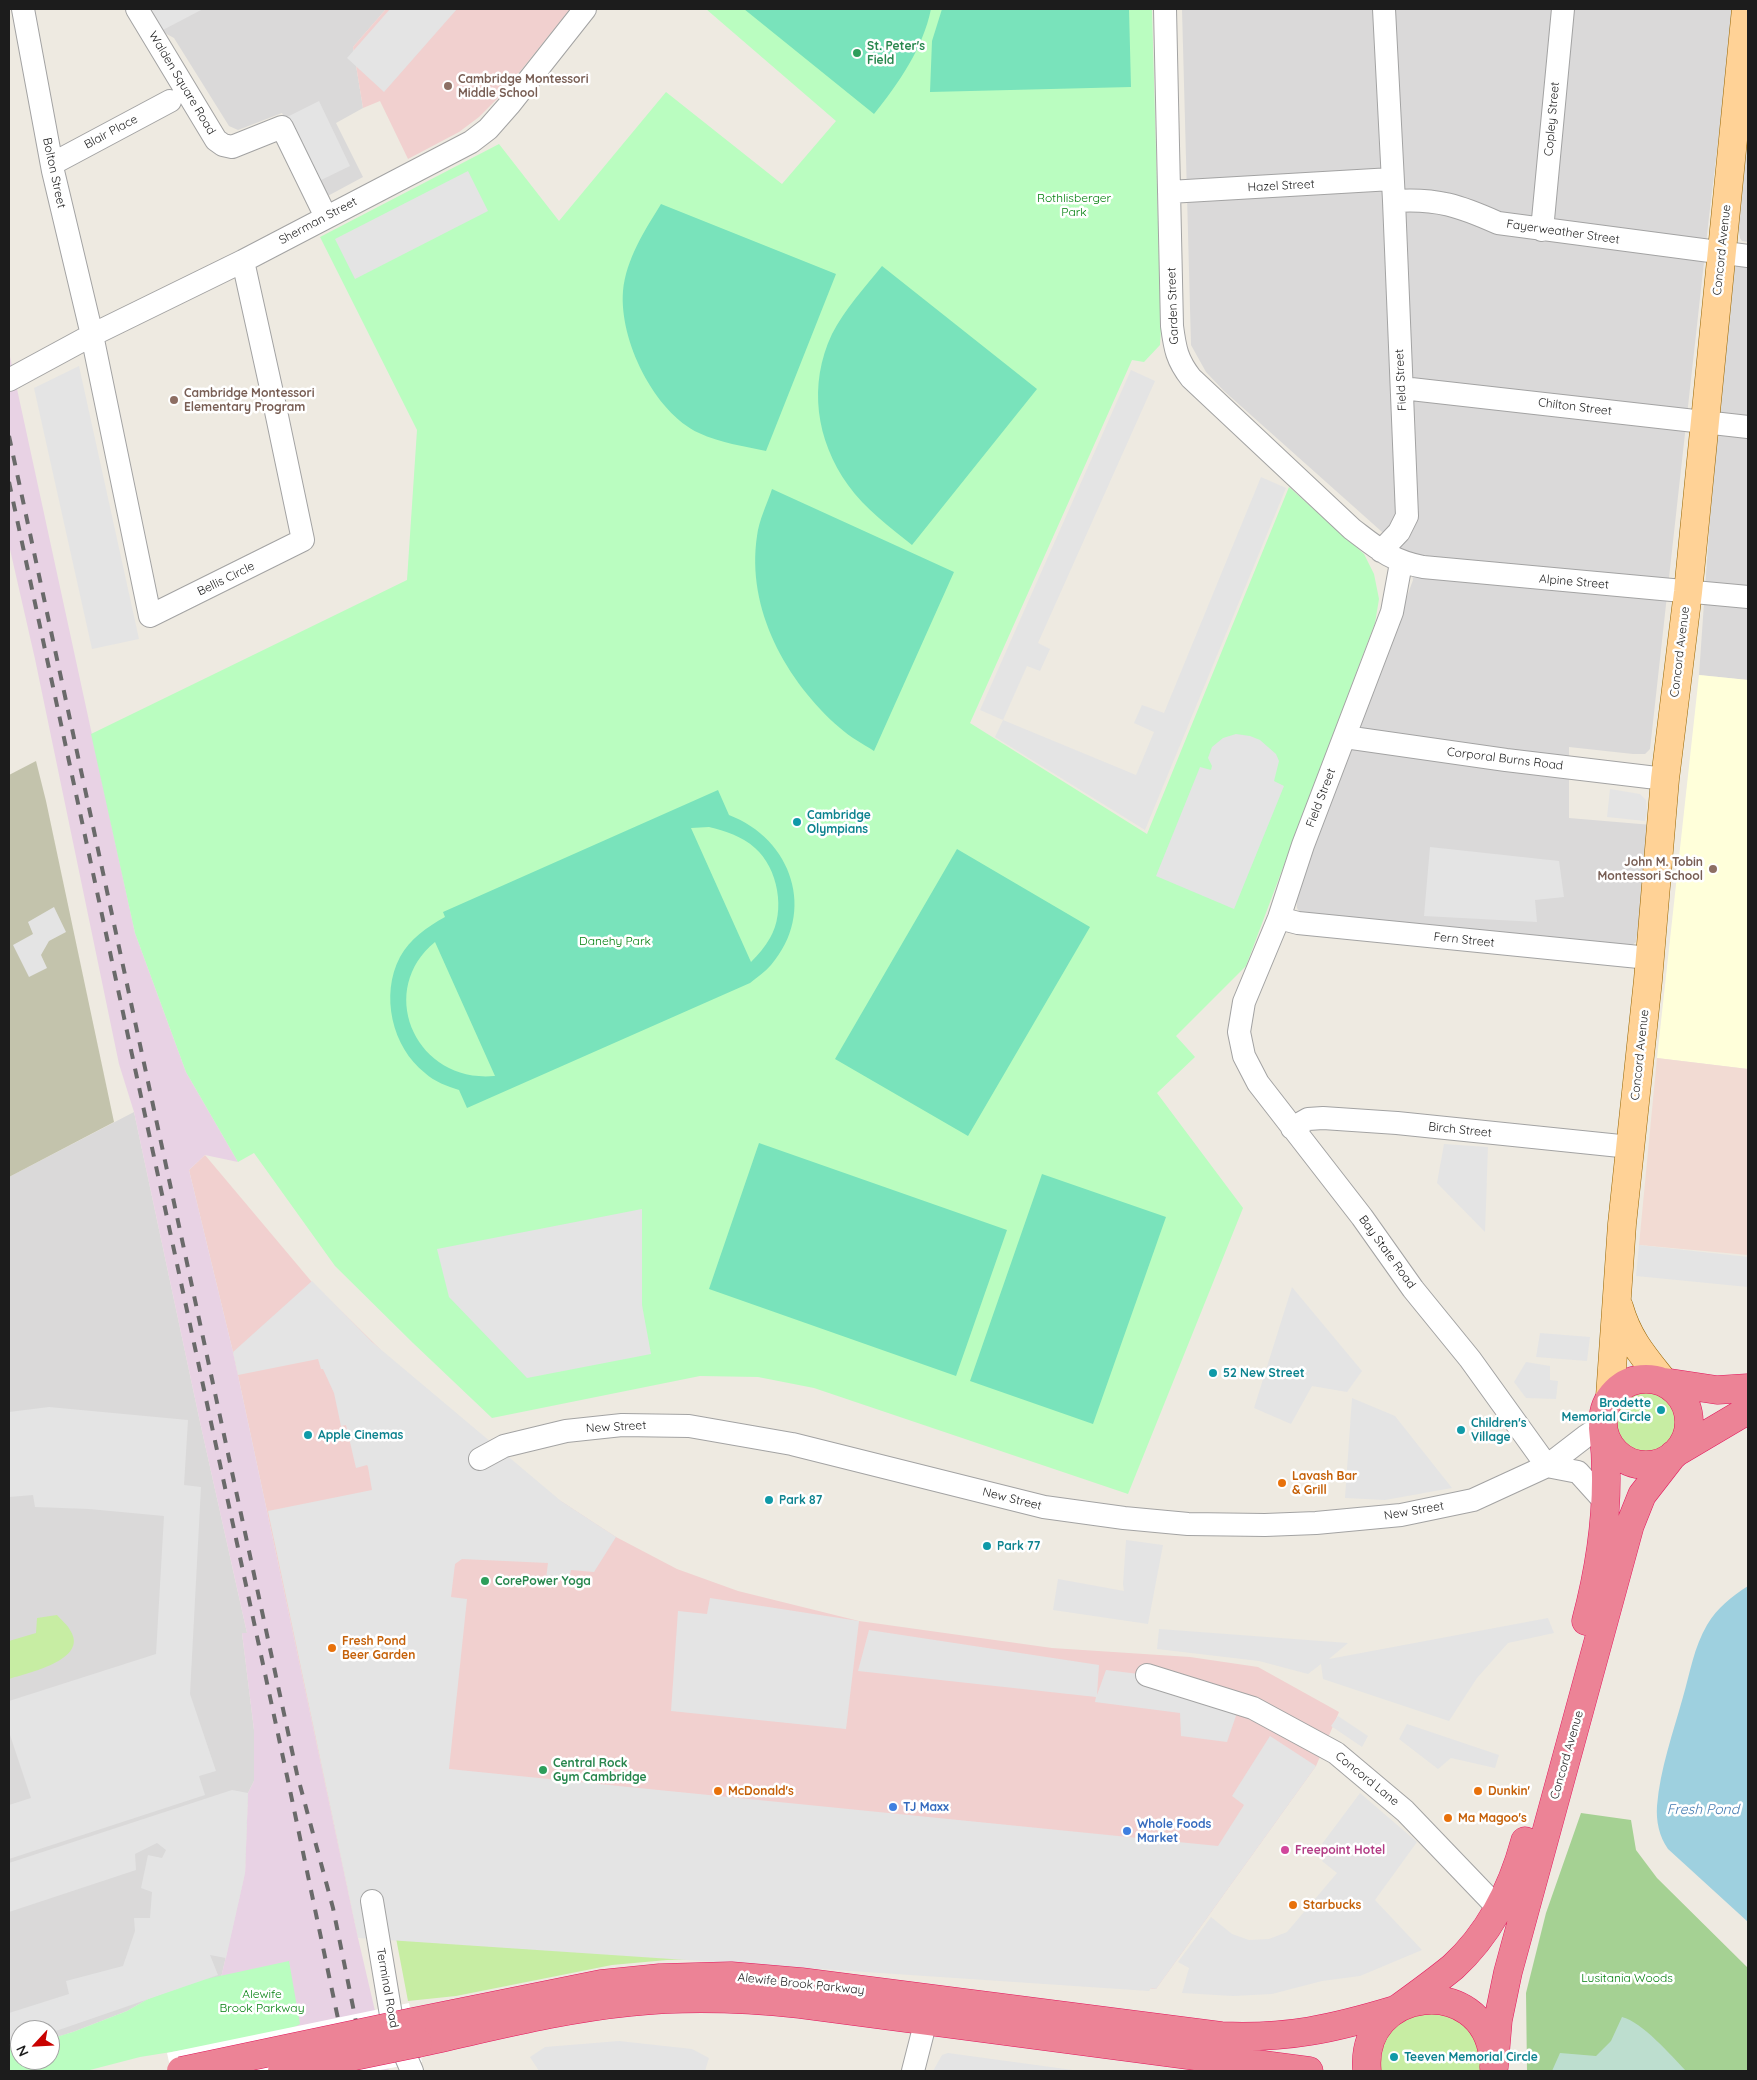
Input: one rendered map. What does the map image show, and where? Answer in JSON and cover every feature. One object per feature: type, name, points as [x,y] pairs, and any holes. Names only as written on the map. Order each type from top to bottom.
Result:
[{"type":"highway","points":[[1748,1388],[1717,1390],[1649,1378],[1634,1380],[1621,1386],[1610,1397],[1604,1412],[1603,1427],[1606,1439],[1620,1456],[1630,1462],[1652,1464],[1663,1461],[1748,1410]]},
{"type":"highway","points":[[1664,1382],[1680,1395],[1688,1414],[1687,1434],[1675,1453]]},
{"type":"highway","name":"Concord Avenue","points":[[1398,2009],[1459,1961],[1499,1909],[1512,1883],[1522,1854],[1587,1616],[1597,1570],[1606,1503],[1607,1468],[1603,1427]]},
{"type":"highway","name":"Concord Avenue","points":[[1494,2069],[1498,2020],[1510,1965],[1630,1525],[1642,1495],[1675,1453]]},
{"type":"highway","name":"Alewife Brook Parkway","points":[[282,2071],[416,2032],[601,1984],[694,1976],[786,1980],[1221,2036],[1264,2037],[1308,2033],[1343,2026],[1398,2009],[1419,2000],[1433,2000],[1446,2002],[1464,2010],[1479,2023],[1486,2034],[1493,2053],[1494,2069]]},
{"type":"highway","name":"Alewife Brook Parkway","points":[[181,2071],[416,2032],[629,2002],[687,1998],[760,2000],[1309,2071]]},
{"type":"highway","points":[[1367,2071],[1367,2055],[1373,2036],[1384,2019],[1398,2009]]},
{"type":"main road","name":"Concord Avenue","points":[[1610,1397],[1616,1296],[1665,779],[1688,592],[1703,422],[1746,9]]},
{"type":"main road","name":"Concord Avenue","points":[[1616,1296],[1628,1334],[1638,1350],[1664,1382]]},
{"type":"street","name":"Bolton Street","points":[[24,9],[52,164],[92,335]]},
{"type":"street","name":"Walden Square Road","points":[[137,9],[216,140],[223,145],[232,147],[282,127],[326,217]]},
{"type":"street","name":"Sherman Street","points":[[9,380],[92,335],[243,261],[472,142],[488,129],[585,9]]},
{"type":"street","name":"Garden Street","points":[[1166,9],[1172,326],[1175,351],[1181,365],[1191,378],[1352,529],[1381,551],[1401,563]]},
{"type":"street","points":[[1384,9],[1394,201]]},
{"type":"street","name":"Copley Street","points":[[1542,230],[1562,9]]},
{"type":"street","name":"Blair Place","points":[[52,164],[170,101]]},
{"type":"street","name":"Hazel Street","points":[[1169,192],[1392,179]]},
{"type":"street","name":"Fayerweather Street","points":[[1394,201],[1431,200],[1463,207],[1498,223],[1748,256]]},
{"type":"street","name":"Field Street","points":[[1381,551],[1400,532],[1407,516],[1394,201]]},
{"type":"street","name":"Bellis Circle","points":[[92,335],[150,616],[303,540],[243,261]]},
{"type":"street","name":"Chilton Street","points":[[1402,388],[1748,427]]},
{"type":"street","name":"Field Street","points":[[1239,1032],[1244,1002],[1279,918],[1303,845],[1392,612],[1401,563]]},
{"type":"street","name":"Alpine Street","points":[[1401,563],[1423,568],[1748,597]]},
{"type":"street","name":"Corporal Burns Road","points":[[1345,737],[1665,779]]},
{"type":"street","name":"Fern Street","points":[[1279,918],[1298,923],[1649,958]]},
{"type":"street","name":"Bay State Road","points":[[1239,1032],[1248,1067],[1258,1083],[1362,1218],[1413,1289],[1470,1360],[1547,1466]]},
{"type":"street","name":"Birch Street","points":[[1292,1128],[1308,1119],[1323,1118],[1397,1123],[1630,1147]]},
{"type":"street","name":"New Street","points":[[480,1459],[504,1446],[566,1431],[622,1425],[689,1426],[792,1444],[1044,1507],[1124,1518],[1180,1523],[1262,1525],[1316,1523],[1402,1515],[1473,1500],[1547,1466],[1586,1436],[1603,1427]]},
{"type":"street","points":[[1547,1466],[1578,1472],[1606,1503]]},
{"type":"street","name":"Concord Lane","points":[[1147,1675],[1252,1708],[1336,1753],[1405,1811],[1499,1909]]},
{"type":"street","name":"Terminal Road","points":[[372,1901],[393,2027],[412,2071]]},
{"type":"street","points":[[913,2071],[926,2020]]},
{"type":"shaded area","points":[[150,9],[386,9],[353,47],[363,108],[336,123],[363,177],[324,198],[282,113],[238,130],[229,126],[174,38],[161,31]]},
{"type":"shaded area","points":[[150,9],[203,9],[161,31]]},
{"type":"shaded area","points":[[386,9],[570,9],[502,94],[479,117],[459,132],[408,159],[380,101],[363,108],[353,47]]},
{"type":"shaded area","points":[[390,9],[457,9],[384,92],[347,58]]},
{"type":"shaded area","points":[[1182,9],[1734,9],[1650,749],[1645,754],[1633,754],[1569,747],[1569,818],[1652,825],[1636,942],[1625,951],[1303,918],[1297,908],[1296,896],[1413,580],[1409,556],[1224,391],[1206,372],[1191,345]]},
{"type":"shaded area","points":[[319,101],[350,166],[317,182],[285,118]]},
{"type":"shaded area","points":[[1748,121],[1748,242],[1742,241],[1740,238],[1738,225]]},
{"type":"shaded area","points":[[468,171],[488,211],[355,279],[335,239]]},
{"type":"shaded area","points":[[1748,264],[1748,680],[1699,675],[1726,287],[1732,269],[1738,265]]},
{"type":"shaded area","points":[[9,352],[135,933],[186,1072],[238,1162],[205,1155],[189,1170],[233,1352],[358,1938],[389,2071],[192,2071],[221,1978],[245,1873],[248,1793],[254,1781],[254,1730],[242,1633],[247,1633],[134,1112],[119,1064],[35,659],[9,545]]},
{"type":"shaded area","points":[[79,366],[139,639],[92,649],[34,388]]},
{"type":"shaded area","points":[[1131,370],[1155,381],[1038,643],[1050,649],[1040,671],[1027,666],[1003,720],[980,710]]},
{"type":"shaded area","points":[[1261,477],[1286,488],[1145,830],[995,737],[1003,720],[1136,775],[1154,732],[1134,723],[1142,705],[1164,713]]},
{"type":"shaded area","name":"John M. Tobin Montessori School","points":[[1699,675],[1748,680],[1748,1069],[1657,1058]]},
{"type":"shaded area","points":[[1236,734],[1260,740],[1276,754],[1279,761],[1274,781],[1284,786],[1234,909],[1156,876],[1200,767],[1211,770],[1212,766],[1208,758],[1212,747],[1223,738]]},
{"type":"shaded area","points":[[36,761],[114,1122],[9,1177],[9,775]]},
{"type":"shaded area","points":[[1610,789],[1640,794],[1646,800],[1647,812],[1645,821],[1607,817]]},
{"type":"shaded area","points":[[1430,847],[1559,861],[1564,897],[1535,900],[1537,922],[1424,916]]},
{"type":"shaded area","points":[[54,907],[66,932],[49,941],[41,955],[47,968],[29,977],[13,945],[33,934],[28,922]]},
{"type":"shaded area","points":[[1657,1058],[1748,1069],[1748,1255],[1639,1245]]},
{"type":"shaded area","points":[[134,1112],[247,1633],[242,1633],[254,1730],[254,1781],[248,1793],[245,1873],[221,1978],[192,1982],[148,1999],[127,2011],[60,2036],[60,2020],[10,2020],[9,2049],[9,1177]]},
{"type":"shaded area","points":[[1444,1144],[1488,1147],[1485,1232],[1437,1183]]},
{"type":"shaded area","points":[[205,1155],[311,1281],[383,1352],[527,1479],[616,1537],[677,1569],[738,1591],[859,1621],[1052,1648],[1190,1657],[1258,1667],[1339,1712],[1316,1766],[1156,1989],[929,1966],[425,1926],[358,1938],[233,1352],[189,1170]]},
{"type":"shaded area","points":[[642,1209],[642,1305],[651,1354],[527,1378],[449,1297],[437,1249]]},
{"type":"shaded area","points":[[1639,1245],[1748,1257],[1748,1287],[1636,1276]]},
{"type":"shaded area","points":[[312,1281],[372,1342],[561,1501],[616,1537],[594,1572],[571,1570],[569,1580],[546,1579],[548,1563],[462,1559],[455,1564],[451,1597],[467,1599],[449,1769],[1218,1846],[1244,1805],[1232,1796],[1270,1736],[1316,1766],[1156,1989],[1151,1988],[1149,1991],[358,1938],[268,1511],[372,1490],[368,1467],[367,1465],[356,1468],[346,1425],[341,1426],[334,1393],[323,1369],[321,1369],[318,1359],[238,1375],[233,1352]]},
{"type":"shaded area","points":[[1292,1287],[1362,1371],[1347,1392],[1312,1386],[1291,1424],[1254,1408]]},
{"type":"shaded area","points":[[1540,1333],[1590,1337],[1587,1361],[1536,1357]]},
{"type":"shaded area","points":[[1526,1362],[1550,1366],[1550,1380],[1558,1381],[1556,1399],[1526,1398],[1514,1382]]},
{"type":"shaded area","points":[[1352,1398],[1395,1416],[1452,1488],[1385,1500],[1345,1498]]},
{"type":"shaded area","points":[[49,1407],[188,1420],[184,1485],[201,1487],[190,1694],[216,1771],[199,1776],[205,1795],[9,1859],[9,1805],[31,1798],[9,1732],[9,1701],[156,1654],[164,1516],[89,1509],[35,1507],[33,1495],[9,1497],[9,1412]]},
{"type":"shaded area","points":[[1126,1540],[1163,1545],[1148,1624],[1053,1610],[1058,1579],[1124,1591]]},
{"type":"shaded area","points":[[710,1598],[859,1621],[846,1729],[671,1711],[678,1611],[707,1614]]},
{"type":"shaded area","points":[[1548,1618],[1554,1633],[1508,1643],[1477,1678],[1449,1721],[1323,1679],[1321,1664],[1308,1674],[1259,1661],[1157,1649],[1159,1629],[1348,1643],[1329,1659]]},
{"type":"shaded area","points":[[869,1630],[1099,1665],[1097,1695],[1106,1670],[1147,1675],[1239,1707],[1227,1742],[1181,1736],[1180,1713],[1095,1702],[1096,1697],[858,1671]]},
{"type":"shaded area","points":[[1338,1716],[1368,1736],[1362,1747],[1331,1726]]},
{"type":"shaded area","points":[[1407,1724],[1499,1755],[1495,1768],[1451,1758],[1438,1769],[1399,1739]]},
{"type":"shaded area","points":[[232,1790],[248,1793],[245,1873],[226,1958],[210,1955],[218,1975],[60,2030],[60,2020],[10,2020],[9,2047],[9,2013],[69,1994],[66,1981],[123,1966],[135,1931],[134,1918],[150,1918],[152,1892],[141,1888],[148,1855],[162,1858],[166,1850],[157,1843],[135,1854],[136,1870],[9,1912],[9,1863]]},
{"type":"shaded area","points":[[1360,1793],[1417,1842],[1375,1900],[1422,1950],[1360,1976],[1322,1981],[1272,1994],[1233,1996],[1182,1993],[1189,1968],[1178,1962],[1211,1917],[1232,1934],[1249,1940],[1269,1939],[1287,1932],[1337,1873],[1322,1861],[1330,1851],[1322,1844]]},
{"type":"shaded area","points":[[1622,2017],[1630,2020],[1647,2032],[1686,2071],[1552,2071],[1560,2053],[1596,2056],[1611,2041]]},
{"type":"shaded area","points":[[619,2041],[692,2049],[709,2058],[705,2071],[539,2071],[530,2057],[545,2047]]},
{"type":"shaded area","points":[[948,2053],[1080,2071],[933,2071],[942,2055]]},
{"type":"green space","name":"Danehy Park","points":[[706,9],[1152,9],[1160,345],[1144,362],[1132,360],[970,723],[1147,834],[1289,487],[1364,554],[1374,574],[1379,599],[1375,623],[1246,966],[1176,1036],[1195,1057],[1157,1093],[1243,1208],[1128,1494],[814,1388],[758,1377],[700,1376],[492,1418],[335,1266],[254,1153],[238,1162],[186,1072],[135,933],[91,734],[407,580],[417,430],[320,237],[499,144],[559,221],[666,92],[782,184],[836,121]]},
{"type":"green space","name":"St. Peter's Field","points":[[744,9],[931,9],[922,38],[909,64],[874,114]]},
{"type":"green space","points":[[942,9],[1129,9],[1131,87],[930,92],[932,41]]},
{"type":"green space","points":[[661,204],[836,274],[766,451],[715,439],[699,433],[683,423],[654,392],[633,352],[623,310],[625,279],[637,245]]},
{"type":"green space","points":[[882,266],[1037,389],[912,545],[870,510],[848,485],[837,468],[829,450],[819,412],[818,392],[820,373],[824,353],[832,334],[849,307]]},
{"type":"green space","points":[[772,489],[954,572],[874,751],[840,728],[820,709],[787,666],[774,642],[764,616],[758,590],[755,563],[758,530]]},
{"type":"green space","points":[[718,790],[729,815],[751,826],[769,841],[782,859],[791,879],[795,901],[793,923],[785,944],[771,965],[750,983],[467,1108],[459,1090],[433,1079],[414,1062],[404,1049],[397,1035],[390,1004],[394,972],[400,957],[420,934],[445,917],[443,912]],"holes":[[[709,827],[733,834],[745,840],[763,857],[774,878],[778,903],[775,927],[766,945],[751,962],[691,828]],[[435,942],[495,1076],[467,1074],[443,1065],[425,1050],[413,1030],[407,1008],[408,985],[417,962]]]},
{"type":"green space","points":[[957,849],[1090,927],[968,1136],[835,1059]]},
{"type":"green space","points":[[759,1143],[1007,1230],[956,1376],[709,1289]]},
{"type":"green space","points":[[1042,1174],[1166,1217],[1093,1424],[970,1381]]},
{"type":"green space","points":[[1647,1391],[1659,1394],[1670,1401],[1677,1412],[1680,1424],[1677,1436],[1670,1447],[1659,1454],[1647,1457],[1635,1454],[1624,1447],[1617,1436],[1614,1424],[1617,1412],[1624,1401],[1635,1394]]},
{"type":"green space","points":[[57,1615],[70,1630],[74,1640],[71,1649],[54,1664],[9,1679],[9,1641],[36,1633],[37,1618]]},
{"type":"green space","name":"Lusitania Woods","points":[[1581,1813],[1631,1820],[1636,1850],[1657,1878],[1748,1968],[1748,2071],[1527,2071],[1526,1993],[1546,1913]]},
{"type":"green space","points":[[396,1938],[747,1958],[667,1960],[612,1965],[456,1996],[408,2001]]},
{"type":"green space","name":"Alewife Brook Parkway","points":[[289,1961],[300,2024],[289,2030],[221,2044],[140,2057],[86,2071],[9,2071],[10,2049],[10,2070],[60,2070],[60,2036],[127,2011],[148,1999],[192,1982]]},
{"type":"green space","points":[[1445,2012],[1473,2032],[1483,2064],[1481,2071],[1379,2071],[1385,2036],[1410,2014]]},
{"type":"water","name":"Fresh Pond","points":[[1748,1586],[1748,1922],[1668,1849],[1660,1834],[1657,1812],[1664,1765],[1699,1642],[1707,1625],[1720,1608],[1730,1598]]},
{"type":"pier","points":[[409,2003],[422,2062],[375,2071],[171,2071],[167,2053]]},
{"type":"railway","points":[[9,436],[297,1774],[333,1908],[366,2071]]},
{"type":"railway","points":[[9,482],[349,2071]]},
{"type":"place","name":"St. Peter's Field","points":[[857,53]]},
{"type":"place","name":"Cambridge Montessori Middle School","points":[[448,86]]},
{"type":"place","name":"Cambridge Montessori Elementary Program","points":[[174,400]]},
{"type":"place","name":"Cambridge Olympians","points":[[797,822]]},
{"type":"place","name":"John M. Tobin Montessori School","points":[[1713,869]]},
{"type":"place","name":"52 New Street","points":[[1213,1373]]},
{"type":"place","name":"Brodette Memorial Circle","points":[[1661,1410]]},
{"type":"place","name":"Children's Village","points":[[1461,1430]]},
{"type":"place","name":"Apple Cinemas","points":[[308,1435]]},
{"type":"place","name":"Lavash Bar & Grill","points":[[1282,1483]]},
{"type":"place","name":"Park 87","points":[[769,1500]]},
{"type":"place","name":"Park 77","points":[[987,1546]]},
{"type":"place","name":"CorePower Yoga","points":[[485,1581]]},
{"type":"place","name":"Fresh Pond Beer Garden","points":[[332,1648]]},
{"type":"place","name":"Central Rock Gym Cambridge","points":[[543,1770]]},
{"type":"place","name":"McDonald's","points":[[718,1791]]},
{"type":"place","name":"Dunkin'","points":[[1478,1791]]},
{"type":"place","name":"TJ Maxx","points":[[893,1807]]},
{"type":"place","name":"Ma Magoo's","points":[[1448,1818]]},
{"type":"place","name":"Whole Foods Market","points":[[1127,1831]]},
{"type":"place","name":"Freepoint Hotel","points":[[1285,1850]]},
{"type":"place","name":"Starbucks","points":[[1293,1905]]},
{"type":"place","name":"Teeven Memorial Circle","points":[[1394,2057]]},
{"type":"park label","name":"Rothlisberger Park","points":[[1074,205]]}]
